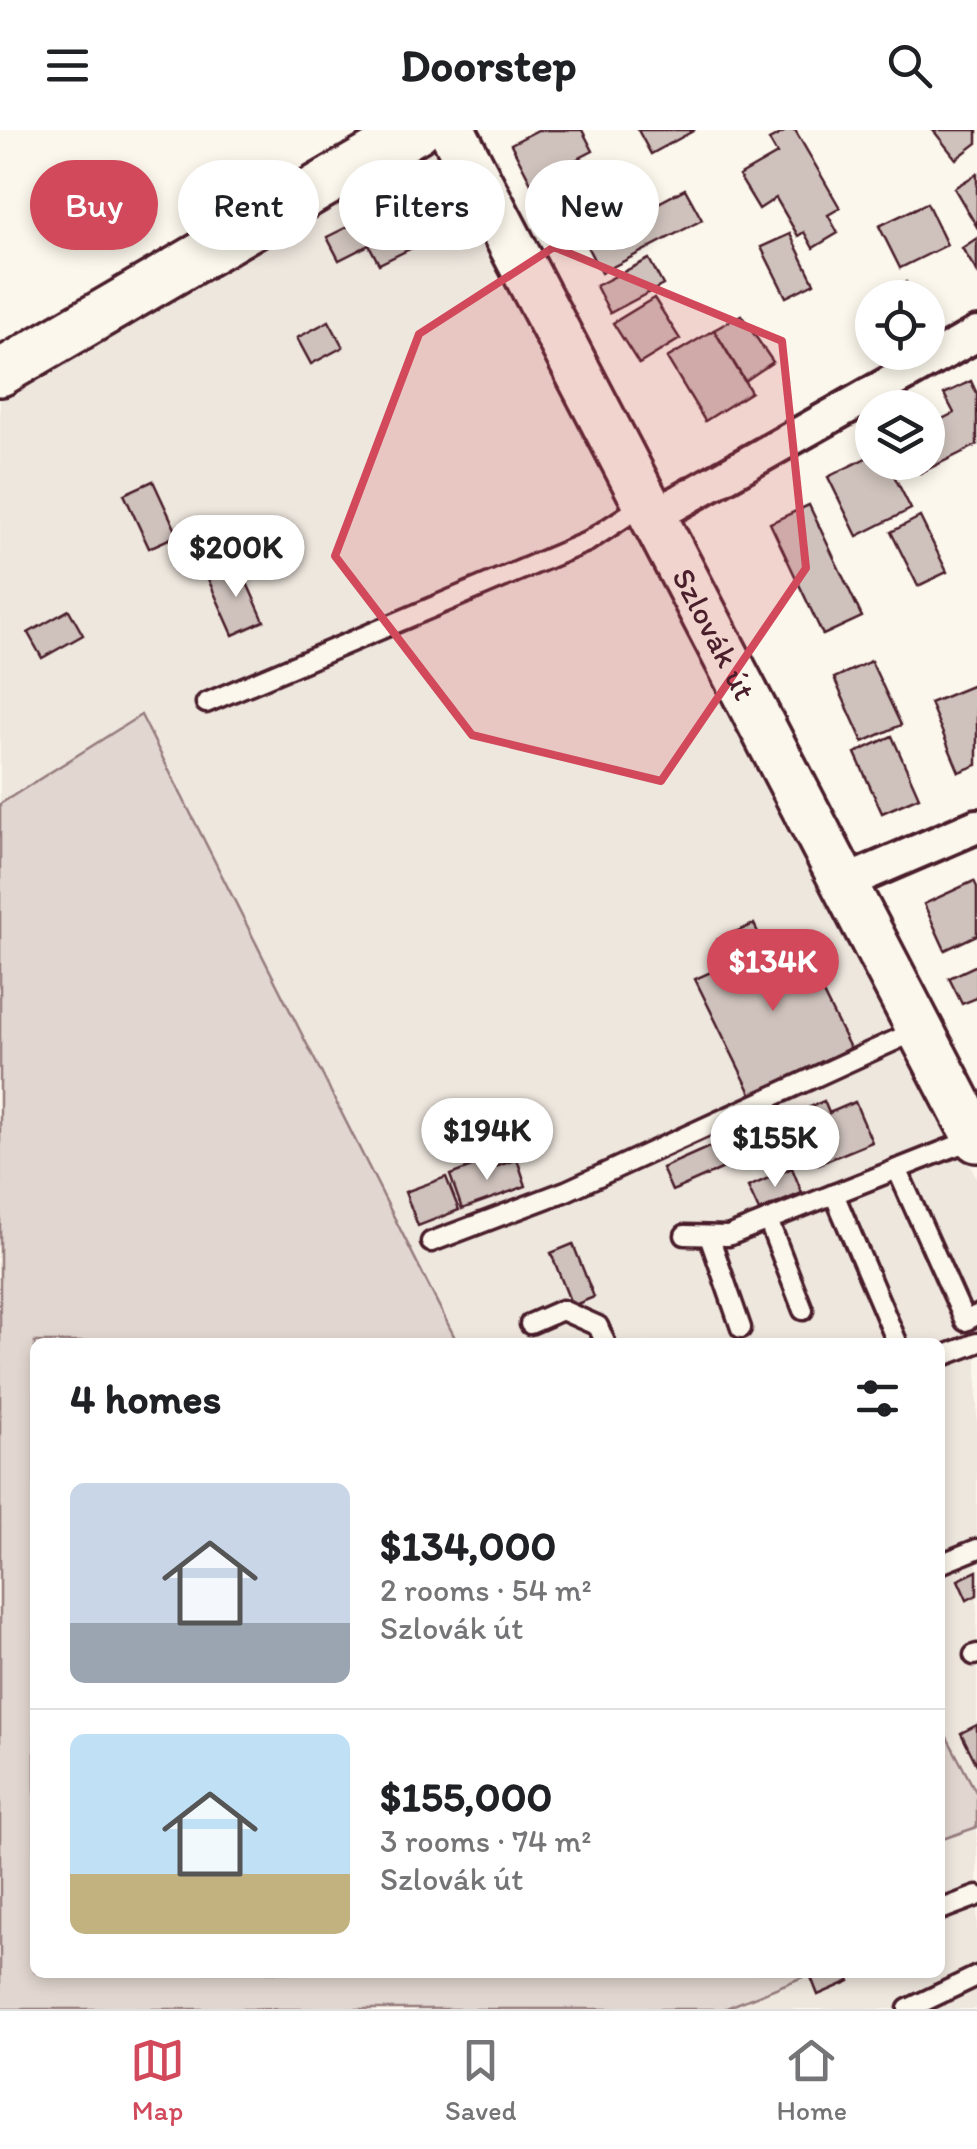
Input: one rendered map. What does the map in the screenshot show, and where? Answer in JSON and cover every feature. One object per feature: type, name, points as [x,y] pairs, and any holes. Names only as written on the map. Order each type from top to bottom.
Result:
[{"type":"main road","points":[[0,373],[417,130]]},
{"type":"main road","name":"Szlovák út","points":[[452,130],[920,1029],[974,1124]]},
{"type":"street","points":[[650,509],[977,334]]},
{"type":"street","points":[[844,883],[977,826]]},
{"type":"lane","points":[[206,703],[587,542],[650,509]]},
{"type":"lane","points":[[431,1242],[566,1191],[920,1029]]},
{"type":"lane","points":[[685,1236],[728,1236],[896,1169],[974,1124]]},
{"type":"lane","points":[[896,1169],[966,1320],[977,1315]]},
{"type":"lane","points":[[834,1194],[895,1338]]},
{"type":"lane","points":[[768,1220],[803,1310]]},
{"type":"lane","points":[[709,1236],[742,1328]]},
{"type":"lane","points":[[530,1324],[562,1310],[598,1326],[603,1338]]},
{"type":"lane","points":[[945,1354],[977,1343]]},
{"type":"lane","points":[[945,1562],[977,1549]]},
{"type":"lane","points":[[945,1908],[977,1896]]},
{"type":"lane","points":[[908,2009],[977,1976]]},
{"type":"highlighted area","points":[[554,247],[782,341],[806,568],[661,781],[472,735],[335,556],[419,334]]},
{"type":"shaded area","points":[[456,134],[469,160],[410,160]]},
{"type":"shaded area","points":[[339,200],[339,250],[505,250],[505,232],[977,1179],[977,1794],[945,1733],[945,1338],[455,1338],[141,716],[0,804],[0,392],[251,250],[319,250],[319,212]]},
{"type":"shaded area","points":[[141,715],[455,1338],[30,1338],[30,1978],[801,1978],[724,2009],[0,2009],[0,804]]},
{"type":"shaded area","points":[[945,1733],[977,1794],[977,1827],[945,1838]]},
{"type":"shaded area","points":[[977,1827],[977,2009],[724,2009],[801,1978],[945,1978],[945,1838]]},
{"type":"building","points":[[538,130],[582,130],[593,151],[576,160],[525,160],[525,171],[511,144]]},
{"type":"building","points":[[638,130],[695,130],[651,154]]},
{"type":"building","points":[[795,130],[840,208],[828,215],[838,233],[813,248],[804,232],[798,236],[776,198],[759,209],[739,176],[777,154],[769,140]]},
{"type":"building","points":[[933,130],[977,130],[977,143],[956,159]]},
{"type":"building","points":[[977,174],[977,227],[954,188]]},
{"type":"building","points":[[685,189],[702,220],[659,243],[659,203]]},
{"type":"building","points":[[927,203],[947,245],[900,268],[879,226]]},
{"type":"building","points":[[339,231],[339,250],[359,250],[339,260],[327,237]]},
{"type":"building","points":[[790,234],[814,283],[786,297],[761,247]]},
{"type":"building","points":[[977,238],[977,272],[962,248]]},
{"type":"building","points":[[372,250],[408,250],[379,264]]},
{"type":"building","points":[[589,250],[645,250],[601,273]]},
{"type":"building","points":[[649,259],[663,285],[610,313],[596,286]]},
{"type":"building","points":[[654,298],[680,339],[639,364],[613,323]]},
{"type":"building","points":[[741,315],[773,362],[745,381],[714,330]]},
{"type":"building","points":[[329,321],[343,347],[311,364],[297,338]]},
{"type":"building","points":[[714,330],[751,392],[705,421],[667,358]]},
{"type":"building","points":[[971,381],[977,394],[977,445],[945,461],[945,418],[954,413],[945,394]]},
{"type":"building","points":[[855,464],[855,480],[896,480],[911,509],[857,536],[828,477]]},
{"type":"building","points":[[153,481],[178,535],[149,548],[124,494]]},
{"type":"building","points":[[809,505],[862,617],[823,635],[770,523]]},
{"type":"building","points":[[920,517],[947,572],[918,586],[891,532]]},
{"type":"building","points":[[239,565],[264,621],[233,635],[208,579]]},
{"type":"building","points":[[69,610],[83,635],[42,658],[28,633]]},
{"type":"building","points":[[871,661],[901,725],[863,742],[834,678]]},
{"type":"building","points":[[974,685],[977,765],[959,772],[930,703]]},
{"type":"building","points":[[892,736],[919,797],[882,813],[855,753]]},
{"type":"building","points":[[974,881],[977,935],[945,950],[924,904]]},
{"type":"building","points":[[754,924],[763,943],[726,959],[717,940]]},
{"type":"building","points":[[794,935],[850,1048],[752,1095],[695,979]]},
{"type":"building","points":[[793,944],[807,976],[770,992],[756,961]]},
{"type":"building","points":[[977,965],[977,998],[962,1004],[949,978]]},
{"type":"building","points":[[824,1101],[829,1113],[855,1102],[872,1142],[819,1164],[811,1146],[798,1152],[783,1119]]},
{"type":"building","points":[[761,1124],[771,1147],[672,1191],[662,1168]]},
{"type":"building","points":[[517,1159],[526,1186],[462,1209],[450,1175],[482,1163],[485,1171]]},
{"type":"building","points":[[792,1168],[802,1193],[759,1211],[748,1187]]},
{"type":"building","points":[[446,1177],[459,1210],[418,1226],[405,1192]]},
{"type":"building","points":[[573,1244],[594,1297],[572,1306],[551,1253]]},
{"type":"building","points":[[977,1571],[977,1595],[967,1600],[958,1580]]},
{"type":"building","points":[[977,1725],[977,1765],[961,1733]]},
{"type":"building","points":[[811,1978],[849,1978],[850,1981],[818,1995]]}]
